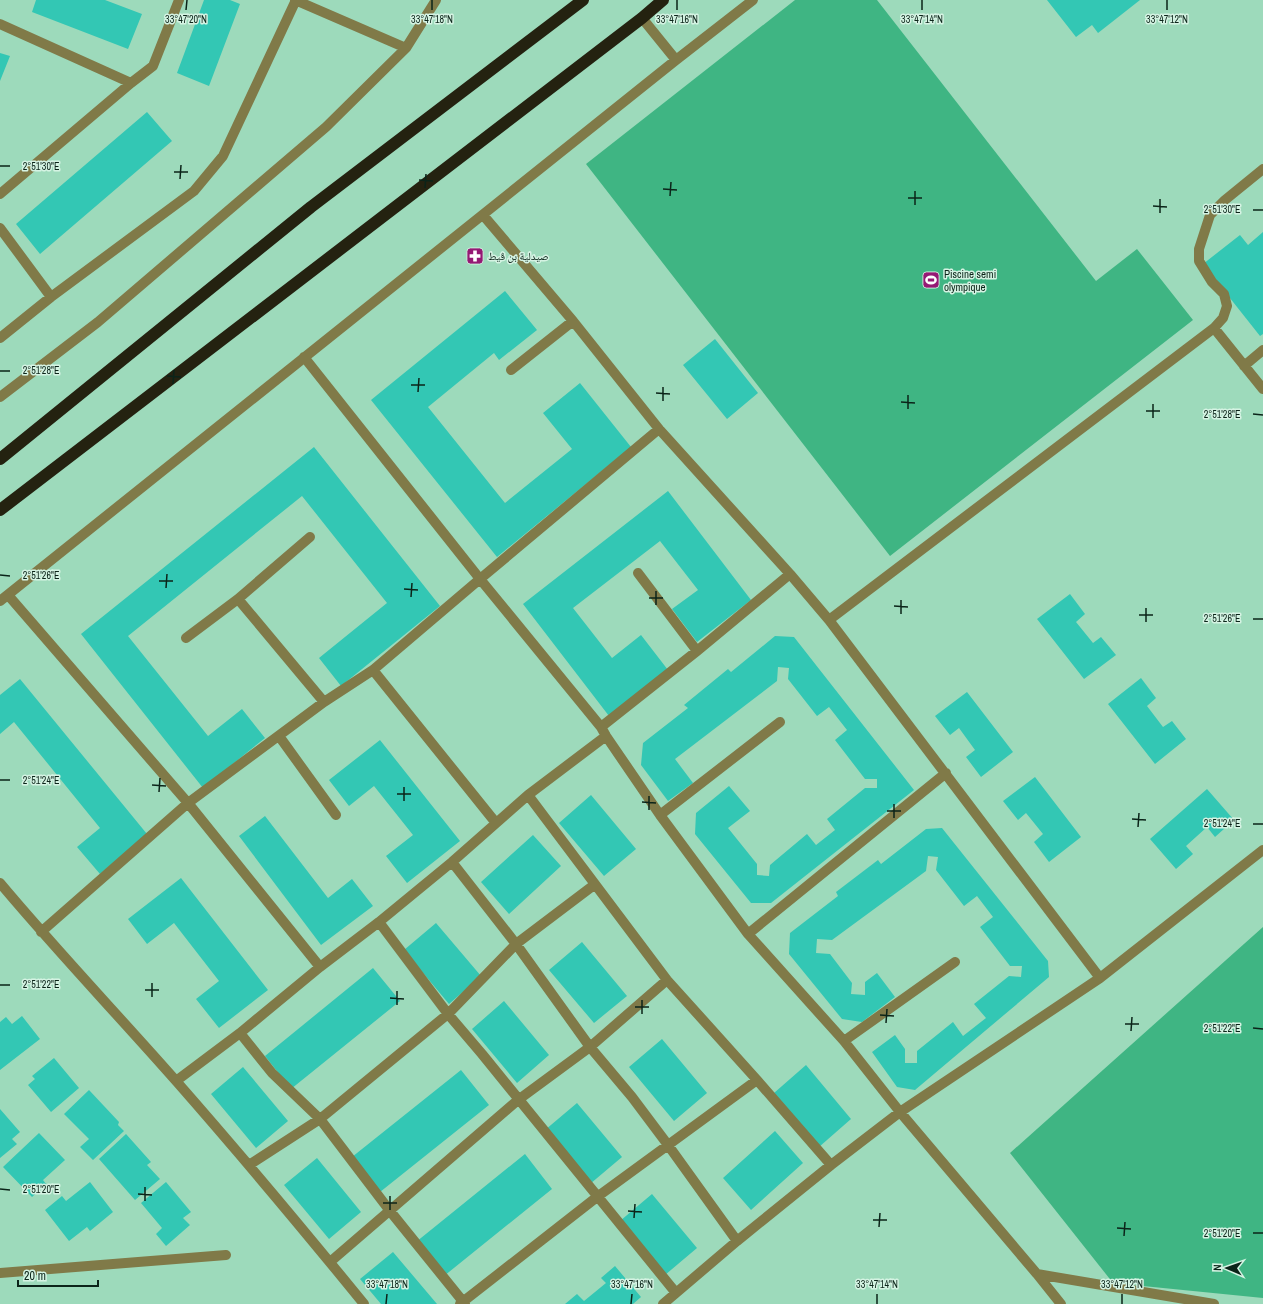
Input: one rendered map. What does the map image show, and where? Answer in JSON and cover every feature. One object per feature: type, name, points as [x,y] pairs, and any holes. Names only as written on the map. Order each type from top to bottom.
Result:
[{"type":"highway","points":[[0,459],[311,207],[583,0]]},
{"type":"highway","points":[[0,510],[642,18],[663,0]]},
{"type":"street","points":[[0,194],[131,82],[153,66],[178,0]]},
{"type":"street","points":[[0,338],[51,297],[194,191],[223,156],[295,0],[406,48]]},
{"type":"street","points":[[0,397],[98,322],[314,137],[406,48],[436,0]]},
{"type":"street","points":[[320,967],[188,803],[4,598],[483,214],[753,0]]},
{"type":"street","points":[[642,18],[676,60]]},
{"type":"street","points":[[0,24],[131,82]]},
{"type":"street","points":[[829,620],[1214,328],[1223,318],[1227,306],[1224,294],[1212,282],[1200,261],[1199,249],[1210,215],[1225,200],[1263,169]]},
{"type":"street","points":[[483,214],[573,321],[659,429],[790,574],[829,620],[1100,978]]},
{"type":"street","points":[[0,228],[51,297]]},
{"type":"street","points":[[511,370],[573,321]]},
{"type":"street","points":[[1214,328],[1263,389]]},
{"type":"street","points":[[1244,366],[1263,350]]},
{"type":"street","points":[[304,357],[603,732],[660,815],[748,934],[844,1041],[900,1112],[1038,1274],[1061,1304]]},
{"type":"street","points":[[41,932],[188,803],[324,702],[373,670],[659,429]]},
{"type":"street","points":[[186,638],[238,599],[310,537]]},
{"type":"street","points":[[638,573],[697,651]]},
{"type":"street","points":[[176,1081],[240,1033],[452,862],[496,822],[790,574]]},
{"type":"street","points":[[238,599],[324,702]]},
{"type":"street","points":[[373,670],[496,822]]},
{"type":"street","points":[[660,815],[780,722]]},
{"type":"street","points":[[279,736],[336,815]]},
{"type":"street","points":[[748,934],[946,773]]},
{"type":"street","points":[[528,795],[594,885],[667,980],[757,1080],[831,1166]]},
{"type":"street","points":[[663,1304],[737,1241],[900,1112],[1100,978],[1263,850]]},
{"type":"street","points":[[452,862],[516,944],[590,1046],[632,1097],[737,1241]]},
{"type":"street","points":[[0,883],[41,932],[176,1081],[249,1165],[364,1304]]},
{"type":"street","points":[[249,1165],[320,1118],[448,1014],[516,944],[594,885]]},
{"type":"street","points":[[379,922],[448,1014],[676,1293]]},
{"type":"street","points":[[844,1041],[955,962]]},
{"type":"street","points":[[330,1262],[518,1100],[590,1046],[667,980]]},
{"type":"street","points":[[240,1033],[272,1073],[320,1118],[390,1211],[463,1303],[597,1197],[757,1080]]},
{"type":"street","points":[[0,1272],[226,1255]]},
{"type":"street","points":[[1038,1274],[1214,1304]]},
{"type":"green space","points":[[795,0],[877,0],[1096,281],[1137,249],[1193,320],[890,556],[586,164]]},
{"type":"green space","points":[[1263,927],[1263,1298],[1113,1283],[1010,1153]]},
{"type":"building","points":[[36,0],[105,0],[142,14],[128,49],[32,12]]},
{"type":"building","points":[[204,0],[230,0],[240,4],[209,86],[177,73]]},
{"type":"building","points":[[1047,0],[1140,0],[1098,33],[1092,25],[1076,37]]},
{"type":"building","points":[[0,53],[10,56],[0,81]]},
{"type":"building","points":[[147,112],[172,141],[40,254],[16,224]]},
{"type":"building","points":[[1263,232],[1263,334],[1260,336],[1203,264],[1240,235],[1248,245]]},
{"type":"building","points":[[505,291],[537,330],[499,360],[494,353],[428,407],[505,503],[572,449],[543,413],[580,383],[631,447],[497,557],[371,400]]},
{"type":"building","points":[[715,339],[758,393],[727,419],[683,365]]},
{"type":"building","points":[[314,447],[440,606],[341,686],[319,658],[387,603],[302,496],[128,636],[208,736],[242,709],[265,738],[203,788],[81,634]]},
{"type":"building","points":[[668,491],[751,600],[697,642],[672,609],[698,590],[660,541],[573,608],[612,658],[641,635],[668,670],[609,716],[523,604]]},
{"type":"building","points":[[1070,594],[1085,614],[1076,622],[1093,643],[1101,637],[1116,655],[1084,679],[1037,619]]},
{"type":"building","points":[[775,636],[794,637],[914,790],[771,903],[751,903],[695,834],[696,813],[729,786],[750,811],[728,828],[757,864],[757,875],[769,876],[770,865],[807,834],[816,845],[835,830],[827,819],[865,788],[877,788],[877,779],[865,779],[835,740],[847,730],[829,707],[817,716],[788,679],[789,668],[778,667],[777,681],[675,759],[693,783],[668,801],[641,765],[643,743],[688,708],[684,705],[728,669],[731,672]]},
{"type":"building","points":[[1141,678],[1156,698],[1147,706],[1163,727],[1172,721],[1186,739],[1155,764],[1108,704]]},
{"type":"building","points":[[20,679],[147,834],[100,874],[77,847],[100,828],[14,722],[0,734],[0,695]]},
{"type":"building","points":[[967,692],[1013,752],[981,777],[966,757],[975,750],[959,728],[950,735],[935,716]]},
{"type":"building","points":[[380,740],[460,841],[407,883],[386,856],[413,835],[374,786],[349,806],[329,780]]},
{"type":"building","points":[[1035,777],[1081,837],[1049,862],[1034,842],[1043,834],[1026,813],[1018,820],[1003,801]]},
{"type":"building","points":[[1207,789],[1234,820],[1215,837],[1207,827],[1186,846],[1193,854],[1176,869],[1150,839]]},
{"type":"building","points":[[591,795],[636,849],[604,876],[559,823]]},
{"type":"building","points":[[265,816],[328,898],[352,879],[373,906],[321,945],[239,836]]},
{"type":"building","points":[[942,828],[1048,961],[1049,977],[915,1090],[897,1087],[872,1052],[895,1035],[905,1049],[905,1063],[917,1063],[917,1051],[953,1022],[963,1036],[986,1018],[974,1004],[1009,976],[1021,977],[1022,966],[1010,966],[980,927],[993,917],[977,896],[964,906],[936,870],[938,857],[928,856],[926,871],[832,940],[817,939],[816,953],[830,954],[852,983],[851,994],[865,995],[865,982],[877,973],[895,997],[862,1022],[842,1019],[789,954],[790,933],[838,896],[836,892],[878,860],[881,864],[926,829]]},
{"type":"building","points":[[533,835],[561,866],[509,914],[481,882]]},
{"type":"building","points":[[181,878],[268,990],[219,1028],[196,999],[219,981],[174,923],[147,944],[128,919]]},
{"type":"building","points":[[436,923],[481,976],[449,1004],[404,950]]},
{"type":"building","points":[[582,942],[627,996],[594,1023],[549,970]]},
{"type":"building","points":[[373,968],[400,1001],[291,1089],[265,1056]]},
{"type":"building","points":[[504,1001],[549,1055],[517,1083],[472,1029]]},
{"type":"building","points":[[22,1016],[40,1039],[0,1070],[0,1022],[6,1017],[12,1024]]},
{"type":"building","points":[[662,1039],[707,1093],[674,1121],[629,1067]]},
{"type":"building","points":[[54,1058],[79,1088],[51,1112],[28,1085],[35,1079],[32,1076]]},
{"type":"building","points":[[806,1065],[851,1119],[819,1147],[774,1093]]},
{"type":"building","points":[[243,1067],[288,1121],[256,1148],[211,1094]]},
{"type":"building","points":[[461,1070],[489,1105],[380,1192],[352,1157]]},
{"type":"building","points":[[89,1090],[119,1122],[118,1125],[124,1131],[93,1160],[80,1147],[89,1139],[64,1114]]},
{"type":"building","points":[[577,1103],[622,1157],[590,1184],[545,1130]]},
{"type":"building","points":[[0,1109],[20,1132],[12,1139],[17,1144],[0,1158]]},
{"type":"building","points":[[775,1131],[803,1163],[751,1210],[723,1178]]},
{"type":"building","points":[[39,1133],[65,1160],[43,1180],[46,1184],[32,1197],[3,1167]]},
{"type":"building","points":[[126,1134],[151,1162],[147,1165],[160,1179],[135,1200],[99,1159]]},
{"type":"building","points":[[525,1154],[552,1189],[444,1276],[416,1242]]},
{"type":"building","points":[[317,1158],[361,1212],[329,1239],[284,1185]]},
{"type":"building","points":[[90,1182],[113,1212],[90,1231],[87,1227],[69,1241],[45,1210],[62,1196],[66,1201]]},
{"type":"building","points":[[166,1182],[191,1212],[183,1218],[190,1225],[166,1246],[156,1234],[162,1228],[141,1203]]},
{"type":"building","points":[[652,1194],[697,1248],[665,1275],[620,1221]]},
{"type":"building","points":[[393,1252],[437,1304],[381,1304],[360,1279]]},
{"type":"building","points":[[615,1266],[641,1297],[633,1304],[565,1304],[577,1294],[584,1301],[606,1283],[601,1278]]},
{"type":"place","name":"صيدلية بن ڤيط","points":[[475,256]]},
{"type":"place","name":"Piscine semi olympique","points":[[931,280]]}]
